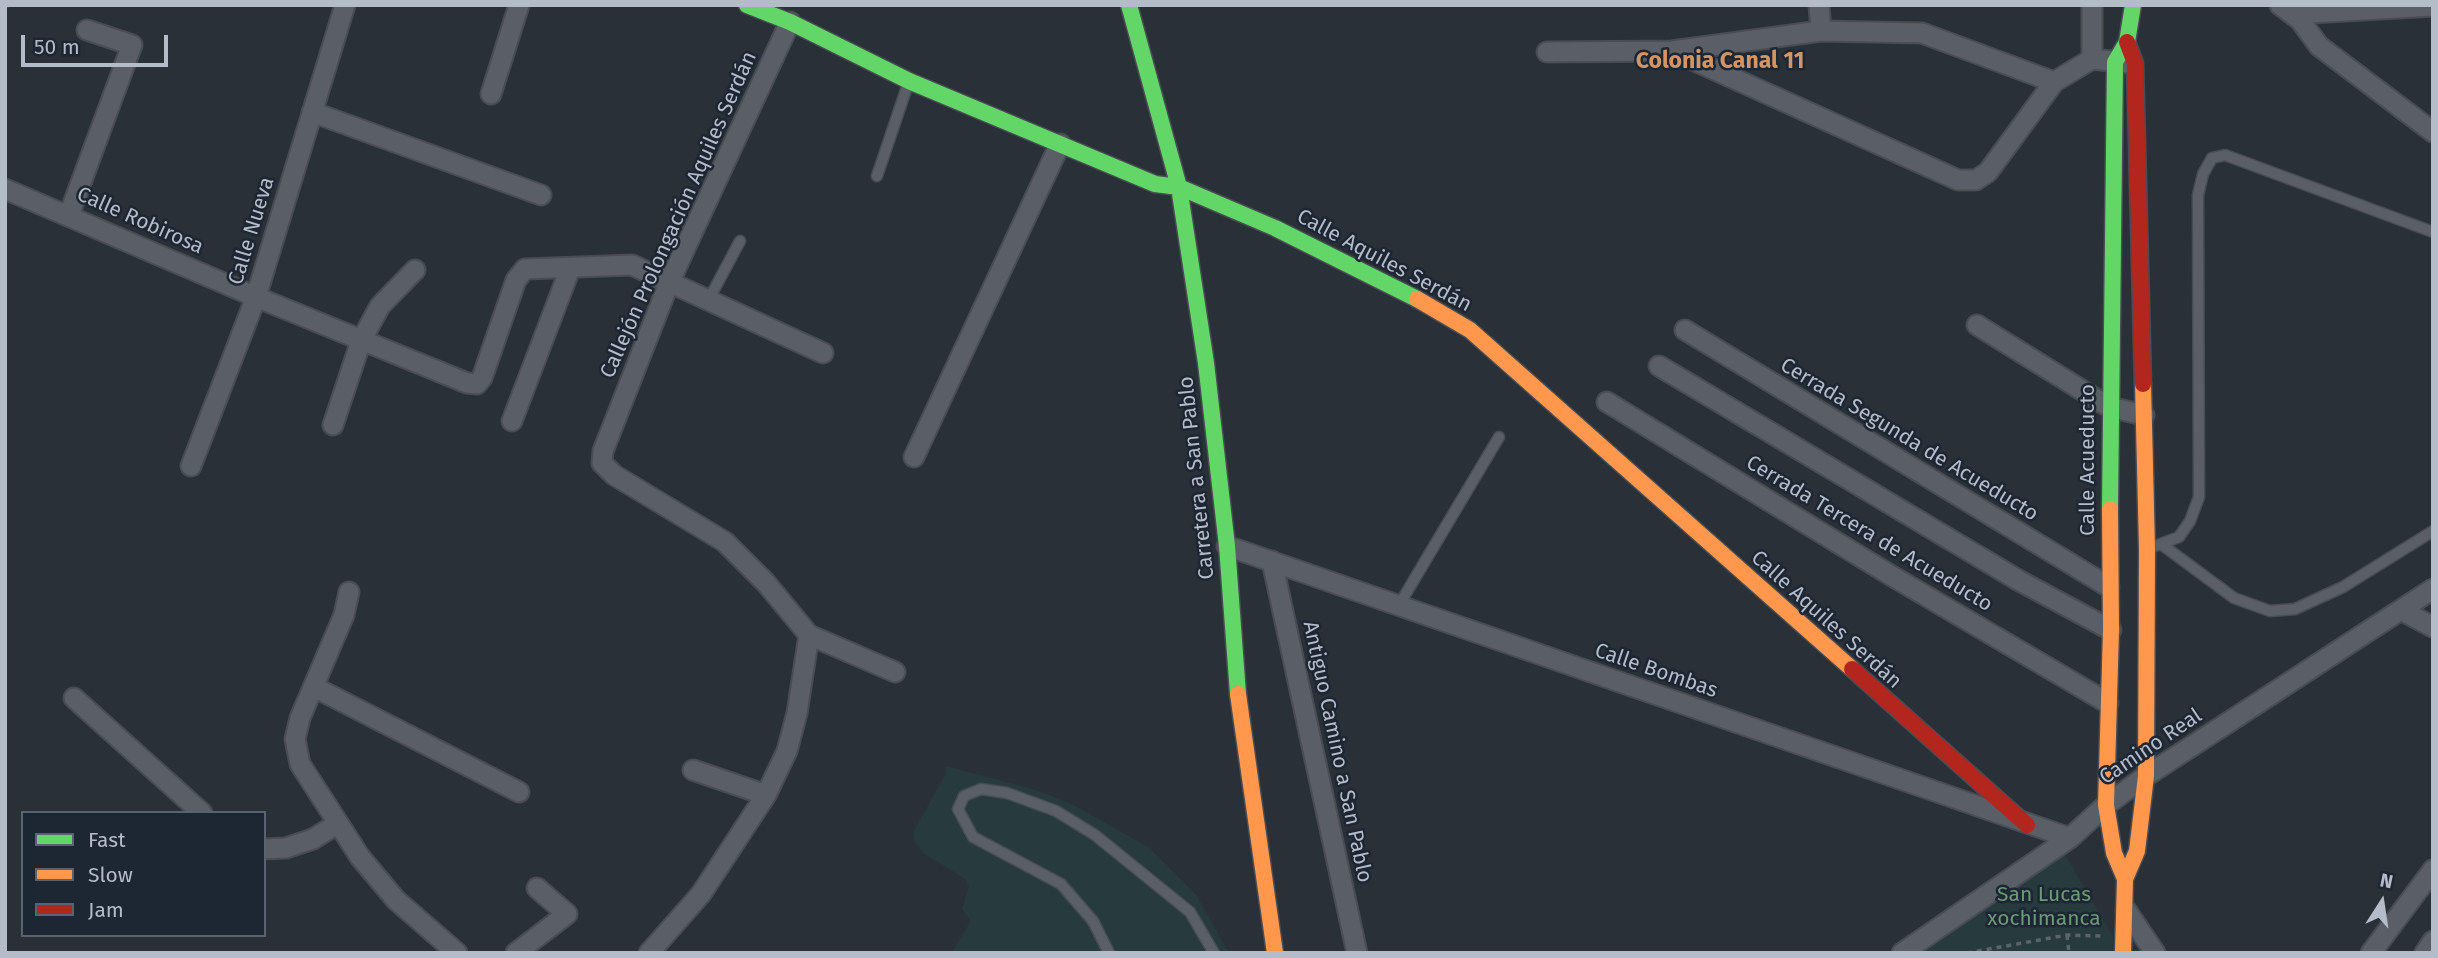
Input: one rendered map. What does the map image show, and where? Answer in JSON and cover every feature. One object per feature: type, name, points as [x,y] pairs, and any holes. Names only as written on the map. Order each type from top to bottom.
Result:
[{"type":"street","name":"Calle Nueva","points":[[191,466],[256,297],[345,5]]},
{"type":"street","points":[[491,93],[519,5]]},
{"type":"street","name":"Calle Aquiles Serdán","points":[[747,5],[790,22],[909,81],[1155,184],[1179,187],[1386,281],[1470,330],[2027,825]]},
{"type":"street","name":"Carretera a San Pablo","points":[[1129,5],[1179,187],[1206,363],[1227,545],[1239,702],[1275,953]]},
{"type":"street","points":[[1819,5],[1821,31]]},
{"type":"street","points":[[2092,5],[2092,59]]},
{"type":"street","name":"Calle Acueducto","points":[[2123,947],[2125,879],[2114,853],[2106,805],[2111,630],[2109,407],[2125,63],[2133,5]]},
{"type":"street","points":[[2287,9],[2433,6]]},
{"type":"street","points":[[2287,9],[2319,46],[2433,132]]},
{"type":"street","name":"Callejón Prolongación Aquiles Serdán","points":[[790,22],[669,283],[603,451],[602,463],[614,475],[725,542],[766,583],[809,635]]},
{"type":"street","points":[[69,215],[132,45],[87,30]]},
{"type":"street","points":[[1547,52],[1672,51],[1821,31],[1922,33],[2053,82]]},
{"type":"street","points":[[1672,51],[1958,180],[1976,180],[1988,172],[2053,82],[2092,59],[2125,63]]},
{"type":"street","name":"Calle Acueducto","points":[[2125,63],[2154,547],[2146,776],[2137,851],[2125,879]]},
{"type":"street","points":[[312,112],[541,195]]},
{"type":"street","points":[[914,457],[1060,144]]},
{"type":"street","name":"Calle Robirosa","points":[[5,189],[256,297],[467,383],[477,384],[482,378],[520,273],[525,269],[569,269]]},
{"type":"street","points":[[512,421],[569,269],[632,265],[823,353]]},
{"type":"street","points":[[333,425],[362,341],[380,306],[415,270]]},
{"type":"street","points":[[1977,325],[2109,407],[2144,415]]},
{"type":"street","name":"Cerrada Segunda de Acueducto","points":[[1685,330],[2109,587]]},
{"type":"street","points":[[1659,366],[2018,580],[2111,630]]},
{"type":"street","name":"Cerrada Tercera de Acueducto","points":[[1607,402],[1892,576],[2108,703]]},
{"type":"street","name":"Calle Bombas","points":[[1227,545],[2070,838]]},
{"type":"street","name":"Antiguo Camino a San Pablo","points":[[1272,561],[1357,953]]},
{"type":"street","name":"Camino Real","points":[[1902,953],[2070,838],[2106,805],[2146,776],[2433,589]]},
{"type":"street","points":[[349,592],[344,615],[295,739],[300,764],[359,857],[396,900],[457,953]]},
{"type":"street","points":[[2401,610],[2433,627]]},
{"type":"street","points":[[649,953],[701,894],[766,795],[787,751],[797,713],[809,635],[895,672]]},
{"type":"street","points":[[314,687],[519,792]]},
{"type":"street","points":[[74,698],[200,811]]},
{"type":"street","points":[[693,770],[766,795]]},
{"type":"street","points":[[266,849],[286,848],[313,839],[337,824]]},
{"type":"street","points":[[2371,953],[2433,870]]},
{"type":"street","points":[[516,953],[567,915],[537,888]]},
{"type":"street","points":[[2126,910],[2155,953]]},
{"type":"street","points":[[2425,953],[2433,941]]},
{"type":"lane","points":[[877,176],[909,81]]},
{"type":"lane","points":[[2154,547],[2179,537],[2190,521],[2199,497],[2198,195],[2203,174],[2212,158],[2225,155],[2433,232]]},
{"type":"lane","points":[[708,302],[740,241]]},
{"type":"lane","points":[[1399,605],[1499,437]]},
{"type":"lane","points":[[2154,547],[2234,598],[2270,611],[2295,609],[2343,587],[2433,531]]},
{"type":"lane","points":[[1109,953],[1093,921],[1060,884],[973,837],[958,808],[964,796],[981,789],[1007,793],[1056,811],[1095,835],[1190,912],[1214,953]]},
{"type":"path","points":[[1967,953],[2091,933],[2123,947]]},
{"type":"path","points":[[2067,935],[2069,953]]},
{"type":"green space","points":[[946,766],[1036,790],[1070,803],[1148,847],[1197,896],[1229,953],[951,953],[971,921],[962,909],[969,886],[964,878],[923,853],[914,841],[914,830],[946,774]]},
{"type":"green space","name":"San Lucas xochimanca","points":[[2059,844],[2113,937],[2112,953],[1896,953]]},
{"type":"traffic: fast","points":[[747,5],[790,22],[909,81],[1155,184],[1179,187],[1275,228],[1417,299]]},
{"type":"traffic: fast","points":[[1129,5],[1179,187],[1206,363],[1227,546],[1238,694]]},
{"type":"traffic: fast","points":[[2110,509],[2115,62],[2127,42],[2133,5]]},
{"type":"traffic: slow","points":[[1417,299],[1470,330],[1852,669]]},
{"type":"traffic: slow","points":[[2125,879],[2137,851],[2146,776],[2147,549],[2143,384]]},
{"type":"traffic: slow","points":[[2110,509],[2111,630],[2106,805],[2114,853],[2125,879],[2123,953]]},
{"type":"traffic: slow","points":[[1238,694],[1275,953]]},
{"type":"traffic: jam","points":[[2127,42],[2135,63],[2143,384]]},
{"type":"traffic: jam","points":[[1852,669],[2027,825]]},
{"type":"district","name":"Colonia Canal 11","points":[[1720,62]]}]
